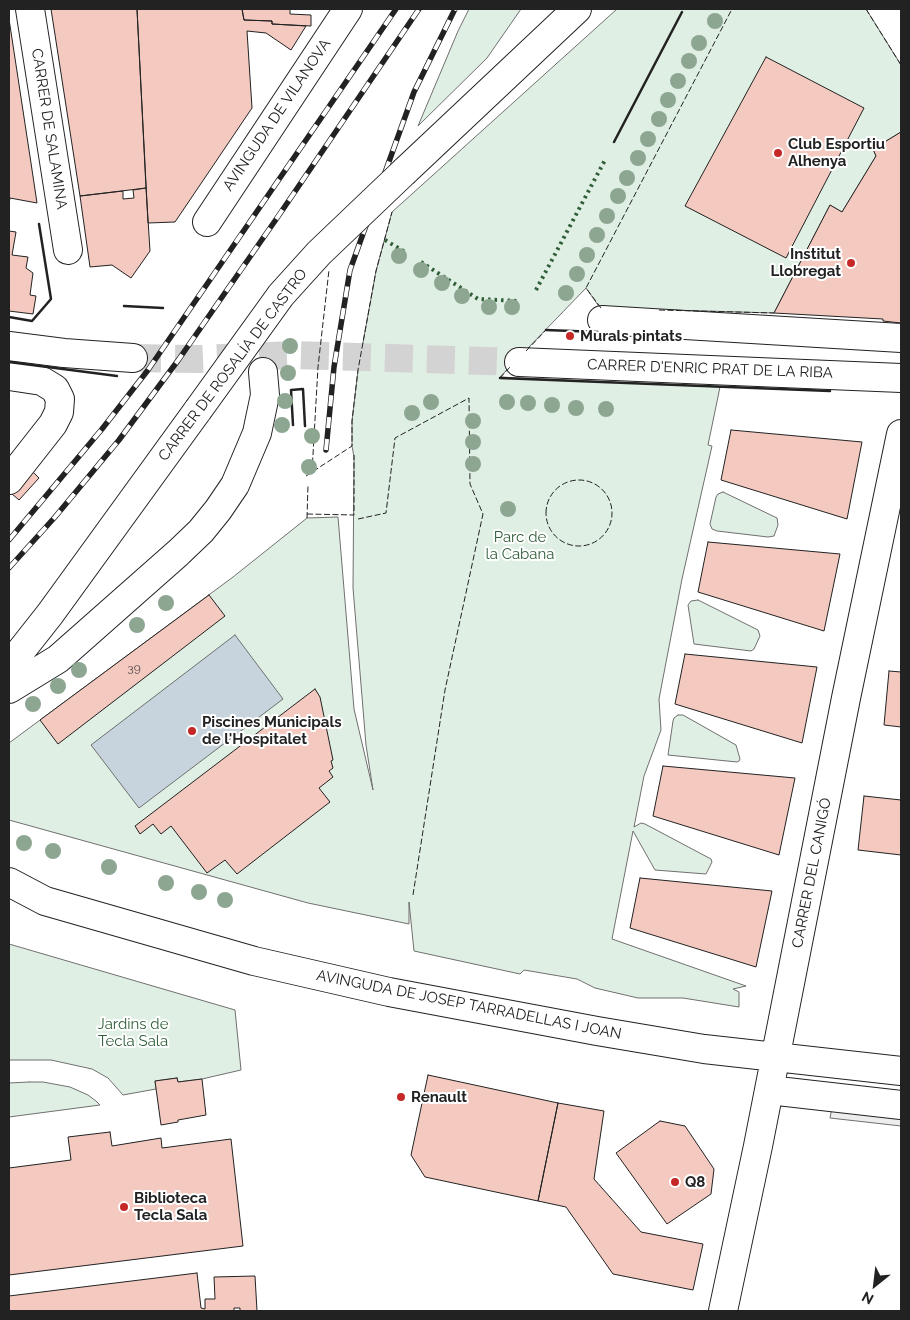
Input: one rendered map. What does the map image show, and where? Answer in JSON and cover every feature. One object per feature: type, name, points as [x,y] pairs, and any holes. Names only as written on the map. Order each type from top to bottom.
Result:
[{"type":"street","name":"CARRER DE SALAMINA","points":[[30,9],[68,250]]},
{"type":"street","name":"AVINGUDA DE VILANOVA","points":[[207,222],[348,9]]},
{"type":"street","name":"CARRER DE ROSALÍA DE CASTRO","points":[[9,666],[50,614],[281,295],[319,253],[577,9]]},
{"type":"street","points":[[602,320],[901,338]]},
{"type":"street","points":[[9,346],[64,354],[134,358]]},
{"type":"street","name":"CARRER D'ENRIC PRAT DE LA RIBA","points":[[519,362],[901,378]]},
{"type":"street","name":"CARRER DE ROSALÍA DE CASTRO","points":[[9,689],[58,659],[190,542],[218,510],[235,485],[258,433],[265,395],[263,372]]},
{"type":"street","points":[[9,376],[42,381],[55,389],[60,399],[59,412],[53,424],[9,480]]},
{"type":"street","name":"CARRER DEL CANIGÓ","points":[[723,1311],[901,434]]},
{"type":"street","name":"AVINGUDA DE JOSEP TARRADELLAS I JOAN","points":[[9,882],[45,901]]},
{"type":"street","name":"AVINGUDA DE JOSEP TARRADELLAS I JOAN","points":[[9,898],[45,901],[254,961],[390,992],[597,1032],[704,1049],[901,1071]]},
{"type":"street","points":[[769,1090],[901,1105]]},
{"type":"green space","points":[[469,9],[521,9],[487,58],[418,126],[458,31]]},
{"type":"green space","name":"Parc de la Cabana","points":[[617,9],[866,9],[901,65],[901,132],[873,149],[876,156],[842,212],[830,205],[774,313],[600,308],[586,288],[500,377],[720,387],[708,445],[712,446],[682,579],[659,699],[661,730],[644,776],[634,827],[641,823],[645,824],[711,859],[712,862],[706,874],[655,870],[633,831],[612,939],[746,986],[733,989],[739,992],[739,1007],[683,998],[638,998],[595,988],[577,979],[524,970],[520,974],[414,951],[409,902],[409,924],[308,903],[9,820],[9,743],[233,577],[307,518],[338,517],[354,709],[373,790],[366,745],[353,588],[354,457],[352,421],[358,370],[376,271],[392,212]]},
{"type":"green space","points":[[723,492],[777,518],[778,525],[774,536],[768,537],[712,529],[710,524],[716,497]]},
{"type":"green space","points":[[698,600],[758,630],[760,636],[754,649],[751,651],[694,644],[688,605],[691,601]]},
{"type":"green space","points":[[678,715],[683,715],[736,745],[739,761],[668,755],[673,721]]},
{"type":"green space","name":"Jardins de Tecla Sala","points":[[9,944],[235,1010],[241,1070],[202,1079],[178,1082],[177,1078],[155,1081],[156,1089],[123,1095],[108,1078],[92,1069],[51,1060],[9,1060]]},
{"type":"green space","points":[[43,1082],[70,1087],[88,1095],[100,1105],[9,1117],[9,1083]]},
{"type":"shaded area","points":[[235,635],[283,699],[139,808],[91,745]]},
{"type":"shaded area","points":[[835,1091],[901,1098],[901,1126],[830,1118]]},
{"type":"building","points":[[51,9],[137,9],[146,188],[80,196]]},
{"type":"building","points":[[137,9],[242,9],[244,20],[272,21],[272,24],[306,26],[291,50],[266,33],[247,31],[252,108],[175,222],[148,223]]},
{"type":"building","points":[[242,9],[290,9],[290,14],[311,15],[311,26],[272,24],[272,21],[244,20]]},
{"type":"building","points":[[9,19],[37,203],[10,198],[9,204]]},
{"type":"building","points":[[766,57],[864,108],[786,258],[685,206]]},
{"type":"building","name":"Institut Llobregat","points":[[901,132],[901,323],[883,321],[883,319],[774,313],[830,205],[842,212],[876,156],[873,149]]},
{"type":"building","points":[[146,188],[150,251],[131,278],[112,265],[90,267],[80,196],[123,191],[123,199],[134,198],[133,190]]},
{"type":"building","points":[[9,231],[16,232],[12,255],[28,257],[26,268],[33,273],[30,295],[36,296],[33,314],[9,311]]},
{"type":"building","points":[[731,430],[862,442],[847,519],[721,480]]},
{"type":"building","points":[[32,471],[39,478],[19,500],[12,494]]},
{"type":"building","points":[[708,542],[840,554],[824,631],[698,592]]},
{"type":"building","points":[[209,595],[225,616],[58,744],[40,720]]},
{"type":"building","points":[[685,654],[817,667],[802,743],[675,704]]},
{"type":"building","points":[[889,671],[901,672],[901,727],[884,725]]},
{"type":"building","points":[[315,689],[320,697],[333,760],[331,761],[333,768],[329,771],[333,777],[319,788],[330,802],[237,874],[225,860],[207,873],[171,826],[161,834],[153,824],[140,834],[135,826]]},
{"type":"building","points":[[663,766],[795,778],[779,855],[653,816]]},
{"type":"building","points":[[864,796],[901,800],[901,855],[858,850]]},
{"type":"building","points":[[640,878],[772,891],[756,967],[630,928]]},
{"type":"building","points":[[428,1075],[558,1103],[538,1201],[425,1177],[411,1155]]},
{"type":"building","points":[[177,1078],[178,1082],[202,1079],[206,1115],[161,1125],[155,1081]]},
{"type":"building","points":[[558,1103],[604,1111],[594,1179],[641,1232],[703,1244],[693,1290],[613,1274],[566,1207],[538,1201]]},
{"type":"building","name":"Q8","points":[[660,1121],[685,1126],[714,1169],[711,1194],[667,1224],[616,1153]]},
{"type":"building","name":"Biblioteca Tecla Sala","points":[[110,1132],[112,1146],[161,1138],[162,1148],[231,1139],[243,1246],[9,1275],[9,1168],[71,1160],[68,1137]]},
{"type":"building","points":[[197,1273],[201,1308],[205,1309],[205,1299],[215,1299],[214,1277],[255,1276],[257,1311],[240,1311],[240,1308],[234,1308],[234,1311],[9,1311],[9,1296]]},
{"type":"tunnel","points":[[133,358],[200,359],[295,355],[519,362]]},
{"type":"railway","points":[[9,540],[102,429],[148,370],[396,9]]},
{"type":"railway","points":[[9,568],[55,517],[119,440],[179,359],[419,9]]},
{"type":"railway","points":[[326,450],[334,367],[350,270],[414,92],[455,9]]},
{"type":"hedge","points":[[536,290],[605,160]]},
{"type":"hedge","points":[[385,240],[405,252]]},
{"type":"hedge","points":[[421,262],[478,299],[519,301]]},
{"type":"fence","points":[[601,308],[586,288],[732,9]]},
{"type":"fence","points":[[866,9],[901,65]]},
{"type":"fence","points":[[306,476],[352,446],[352,421],[358,370],[376,271],[392,212]]},
{"type":"fence","points":[[312,472],[318,367],[329,270]]},
{"type":"fence","points":[[659,310],[774,313]]},
{"type":"fence","points":[[526,351],[546,330]]},
{"type":"fence","points":[[500,378],[510,367]]},
{"type":"fence","points":[[358,519],[386,513],[395,438],[469,398],[470,484],[483,514],[445,690],[413,895]]},
{"type":"fence","points":[[307,514],[354,515],[354,455]]},
{"type":"fence","points":[[579,480],[592,483],[602,490],[609,500],[612,513],[609,526],[602,536],[592,543],[579,546],[566,543],[556,536],[549,526],[546,513],[549,500],[556,490],[566,483],[579,480]]},
{"type":"fence","points":[[307,518],[308,485]]},
{"type":"wall","points":[[614,142],[682,12]]},
{"type":"wall","points":[[9,317],[32,321],[51,299],[39,224]]},
{"type":"wall","points":[[124,306],[163,308]]},
{"type":"wall","points":[[546,330],[598,332]]},
{"type":"wall","points":[[9,362],[117,376]]},
{"type":"wall","points":[[500,378],[830,391]]},
{"type":"wall","points":[[293,425],[291,390],[303,389],[305,426]]},
{"type":"place","name":"Club Esportiu Alhenya","points":[[778,153]]},
{"type":"place","name":"Institut Llobregat","points":[[851,263]]},
{"type":"place","name":"Murals pintats","points":[[570,336]]},
{"type":"place","name":"Piscines Municipals de l'Hospitalet","points":[[192,731]]},
{"type":"place","name":"Renault","points":[[401,1097]]},
{"type":"place","name":"Q8","points":[[675,1182]]},
{"type":"place","name":"Biblioteca Tecla Sala","points":[[124,1207]]}]
